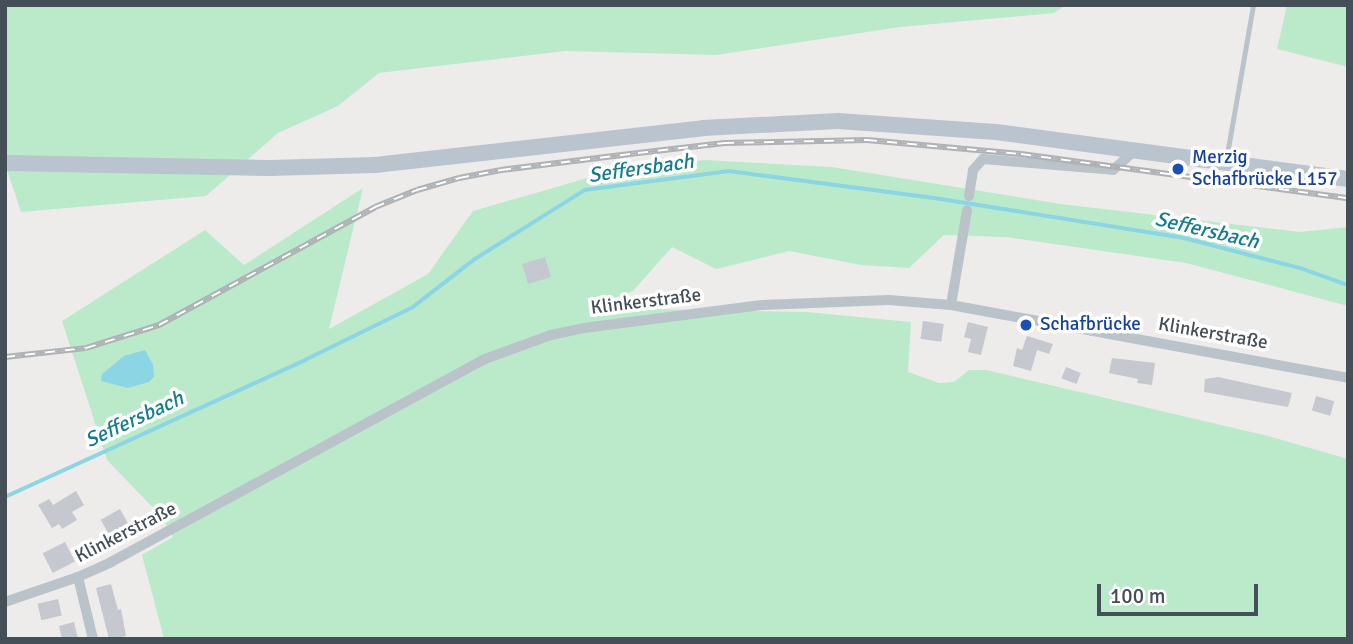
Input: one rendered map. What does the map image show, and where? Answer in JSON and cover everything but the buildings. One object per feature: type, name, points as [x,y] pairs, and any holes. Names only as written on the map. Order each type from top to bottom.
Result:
[{"type":"main road","points":[[5,163],[270,168],[375,165],[703,128],[838,121],[948,127],[1348,179]]},
{"type":"street","points":[[969,196],[973,170],[977,162],[983,159],[1113,170],[1134,151]]},
{"type":"street","points":[[951,305],[967,210]]},
{"type":"street","name":"Klinkerstraße","points":[[5,602],[78,577],[485,359],[551,335],[584,328],[762,305],[889,300],[951,305],[1348,377]]},
{"type":"street","points":[[78,577],[93,639]]},
{"type":"lane","points":[[1226,163],[1253,5]]},
{"type":"green space","points":[[5,5],[1066,5],[1054,13],[900,27],[716,55],[566,51],[379,73],[338,106],[278,133],[206,196],[21,212],[5,164]]},
{"type":"green space","points":[[1287,5],[1348,5],[1348,67],[1277,49]]},
{"type":"green space","points":[[705,160],[832,167],[1061,204],[1300,232],[1348,227],[1348,306],[1186,263],[1005,237],[944,235],[909,268],[861,265],[789,251],[716,269],[672,247],[633,291],[595,308],[807,312],[911,322],[908,372],[939,383],[954,382],[969,370],[986,370],[1268,436],[1348,459],[1348,639],[164,639],[142,555],[173,537],[162,517],[107,460],[62,321],[205,230],[244,265],[363,188],[329,329],[428,274],[473,211],[608,172]]},
{"type":"water","points":[[145,350],[153,365],[154,377],[149,382],[128,388],[101,381],[102,374],[124,356]]},
{"type":"waterway","name":"Seffersbach","points":[[5,497],[305,360],[413,307],[475,259],[585,190],[729,171],[941,199],[1184,238],[1300,268],[1348,285]]},
{"type":"railway","points":[[5,357],[86,348],[159,325],[375,207],[417,190],[501,170],[638,153],[724,143],[867,140],[1021,154],[1348,198]]},
{"type":"place","name":"Merzig Schafbrücke L157","points":[[1178,169]]},
{"type":"place","name":"Schafbrücke","points":[[1026,325]]}]
